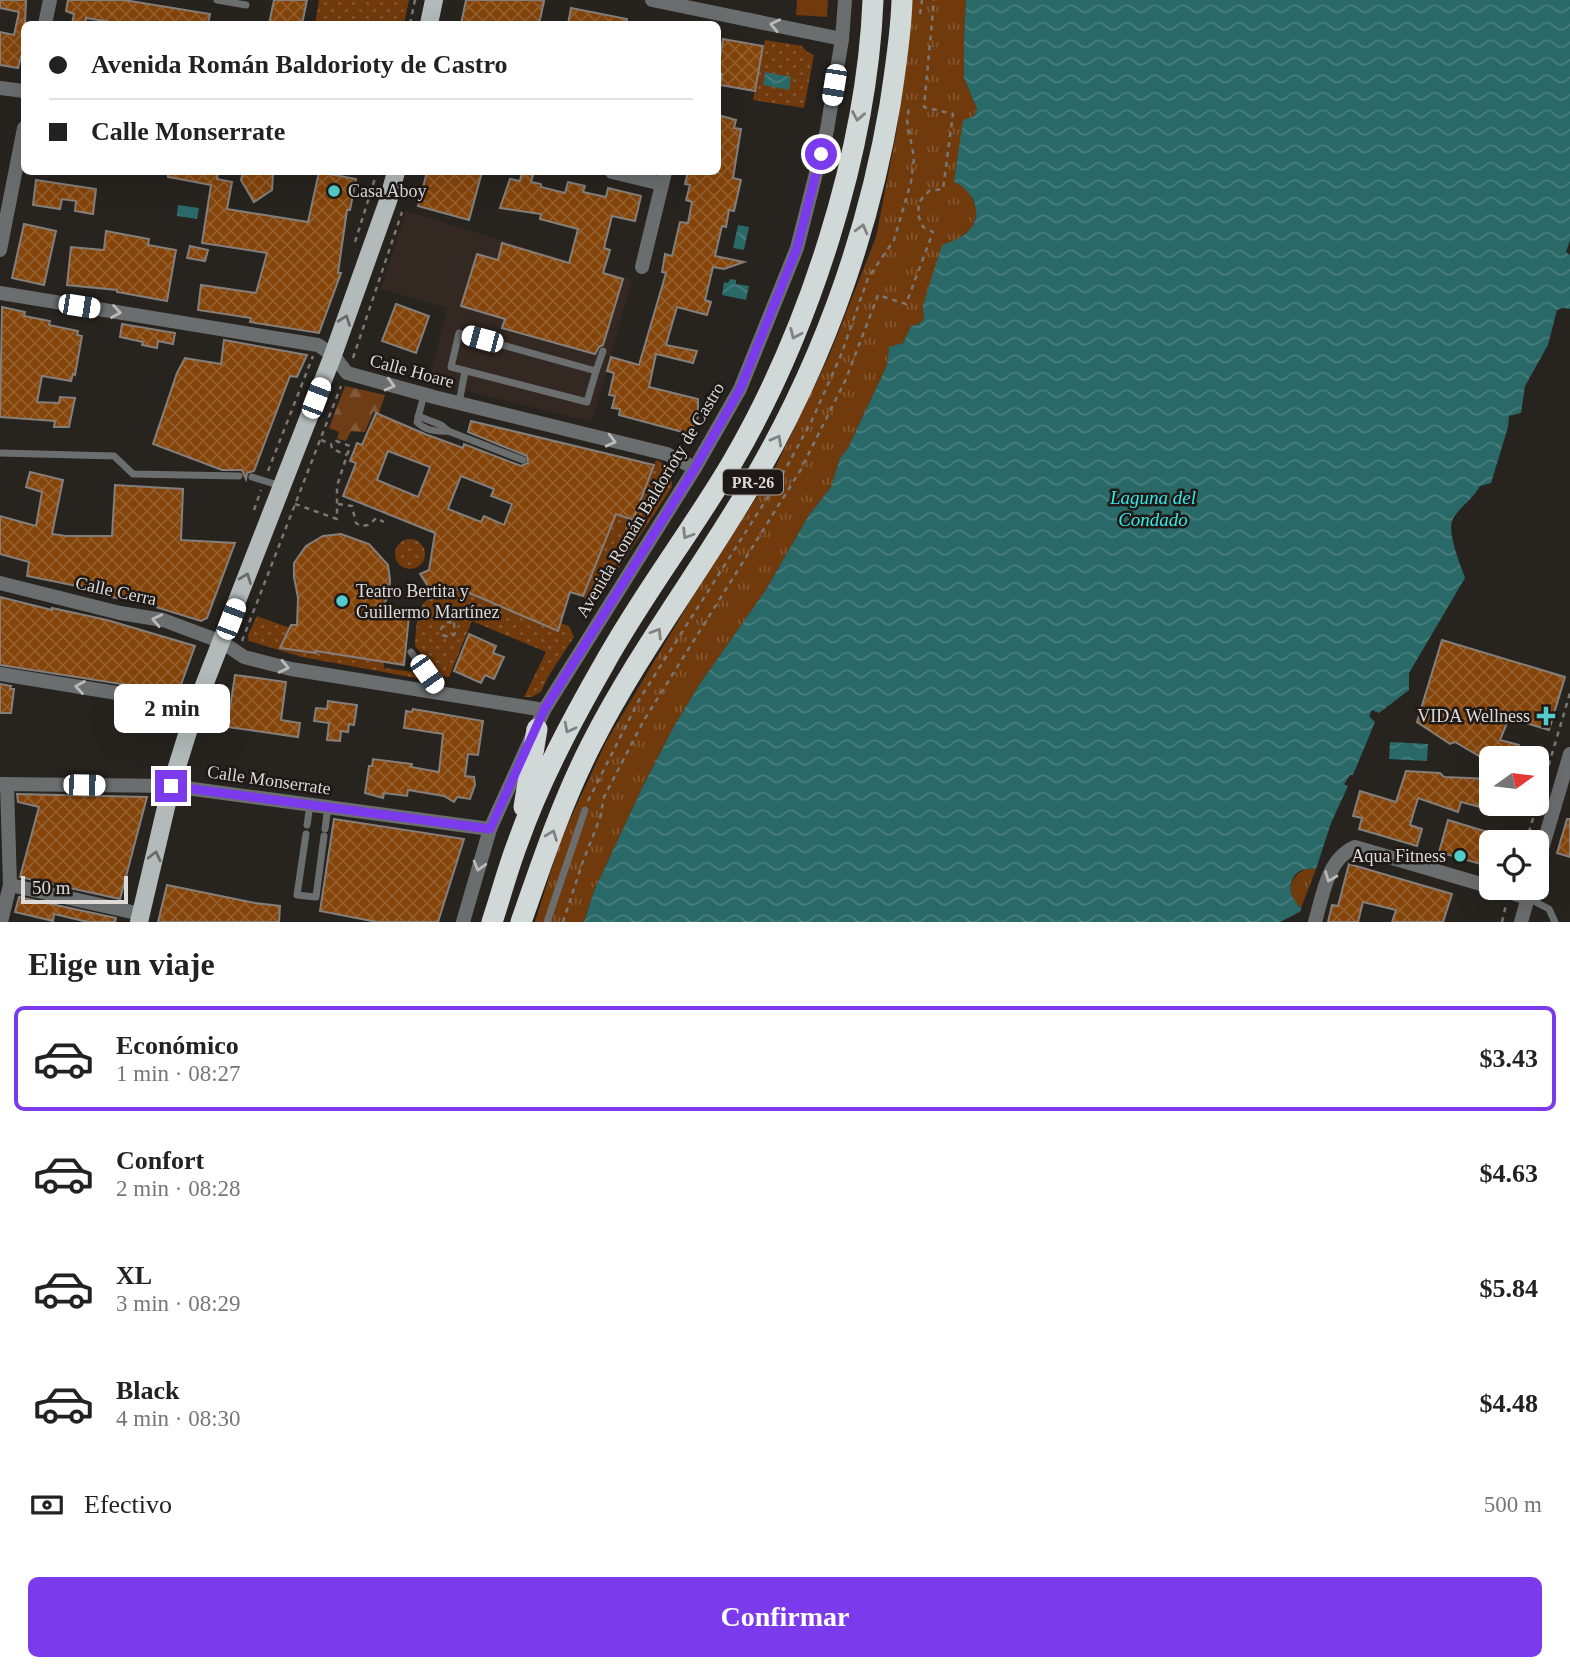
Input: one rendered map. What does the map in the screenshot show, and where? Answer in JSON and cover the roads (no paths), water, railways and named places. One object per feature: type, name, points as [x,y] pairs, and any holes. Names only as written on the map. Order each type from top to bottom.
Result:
[{"type":"highway","name":"PR-26","points":[[492,922],[518,841],[552,760],[576,713],[604,663],[733,461],[775,380],[793,338],[829,236],[854,140],[865,77],[873,0]]},
{"type":"highway","name":"PR-26","points":[[521,922],[548,846],[590,747],[614,703],[758,473],[784,427],[826,336],[858,246],[883,142],[893,85],[902,0]]},
{"type":"highway","points":[[518,841],[540,720]]},
{"type":"main road","points":[[430,21],[434,0]]},
{"type":"main road","points":[[140,918],[171,786],[196,706],[282,487],[325,350],[388,201],[395,175]]},
{"type":"street","points":[[46,21],[50,0]]},
{"type":"street","points":[[652,0],[842,39]]},
{"type":"street","name":"Avenida Román Baldorioty de Castro","points":[[463,922],[490,829],[540,720],[695,468],[740,389],[797,248],[827,131],[842,39],[845,0]]},
{"type":"street","points":[[0,88],[21,91]]},
{"type":"street","points":[[0,250],[21,143]]},
{"type":"street","points":[[638,175],[663,178],[642,267]]},
{"type":"street","points":[[0,293],[325,350]]},
{"type":"street","name":"Calle Hoare","points":[[325,350],[347,373],[667,454],[695,468]]},
{"type":"street","name":"Calle Cerra","points":[[0,583],[163,621],[222,642],[244,657],[291,669],[440,693],[540,720]]},
{"type":"street","points":[[0,674],[196,706]]},
{"type":"street","points":[[1548,830],[1570,754]]},
{"type":"street","points":[[1,922],[10,885],[3,784]]},
{"type":"street","name":"Calle Monserrate","points":[[3,784],[171,786],[490,829]]},
{"type":"street","points":[[1315,922],[1330,873],[1342,853],[1355,847],[1479,883]]},
{"type":"street","points":[[10,885],[140,918]]},
{"type":"street","points":[[1521,922],[1527,900]]},
{"type":"lane","points":[[217,0],[246,5]]},
{"type":"lane","points":[[596,371],[459,333],[451,367],[587,402],[603,351]]},
{"type":"lane","points":[[459,403],[466,371]]},
{"type":"lane","points":[[424,394],[417,422],[420,426],[438,432],[448,431],[523,460]]},
{"type":"lane","points":[[0,453],[114,456],[133,474],[239,476]]},
{"type":"lane","points":[[252,477],[282,487]]},
{"type":"lane","points":[[411,652],[440,693]]},
{"type":"lane","points":[[310,804],[297,895],[316,897],[328,807]]},
{"type":"lane","points":[[547,922],[585,810]]},
{"type":"lane","points":[[1538,900],[1549,909],[1555,922]]},
{"type":"water","name":"Laguna del Condado","points":[[966,0],[1570,0],[1570,240],[1566,252],[1570,255],[1570,309],[1557,310],[1548,345],[1525,386],[1521,413],[1509,416],[1491,483],[1480,486],[1452,522],[1454,546],[1465,578],[1409,673],[1409,690],[1379,713],[1372,710],[1369,716],[1375,722],[1353,775],[1350,775],[1344,784],[1348,786],[1331,823],[1316,869],[1300,871],[1292,881],[1292,895],[1301,911],[1280,922],[584,922],[594,891],[674,726],[699,685],[765,591],[809,515],[831,487],[840,458],[848,448],[887,365],[889,347],[903,343],[911,326],[924,319],[923,305],[942,245],[965,234],[975,222],[974,201],[966,189],[954,182],[963,120],[974,116],[977,109],[964,78]]},
{"type":"water","points":[[765,72],[791,77],[789,90],[763,85]]},
{"type":"water","points":[[178,205],[199,208],[197,219],[177,216]]},
{"type":"water","points":[[738,225],[749,227],[744,250],[733,248]]},
{"type":"water","points":[[730,279],[736,280],[736,284],[749,286],[746,300],[722,295],[724,282],[728,283]]},
{"type":"water","points":[[1390,742],[1428,744],[1427,761],[1389,759]]},
{"type":"place","name":"Casa Aboy","points":[[334,191]]},
{"type":"place","name":"Teatro Bertita y Guillermo Martínez","points":[[342,601]]},
{"type":"place","name":"VIDA Wellness","points":[[1546,716]]},
{"type":"place","name":"Aqua Fitness","points":[[1460,856]]}]
